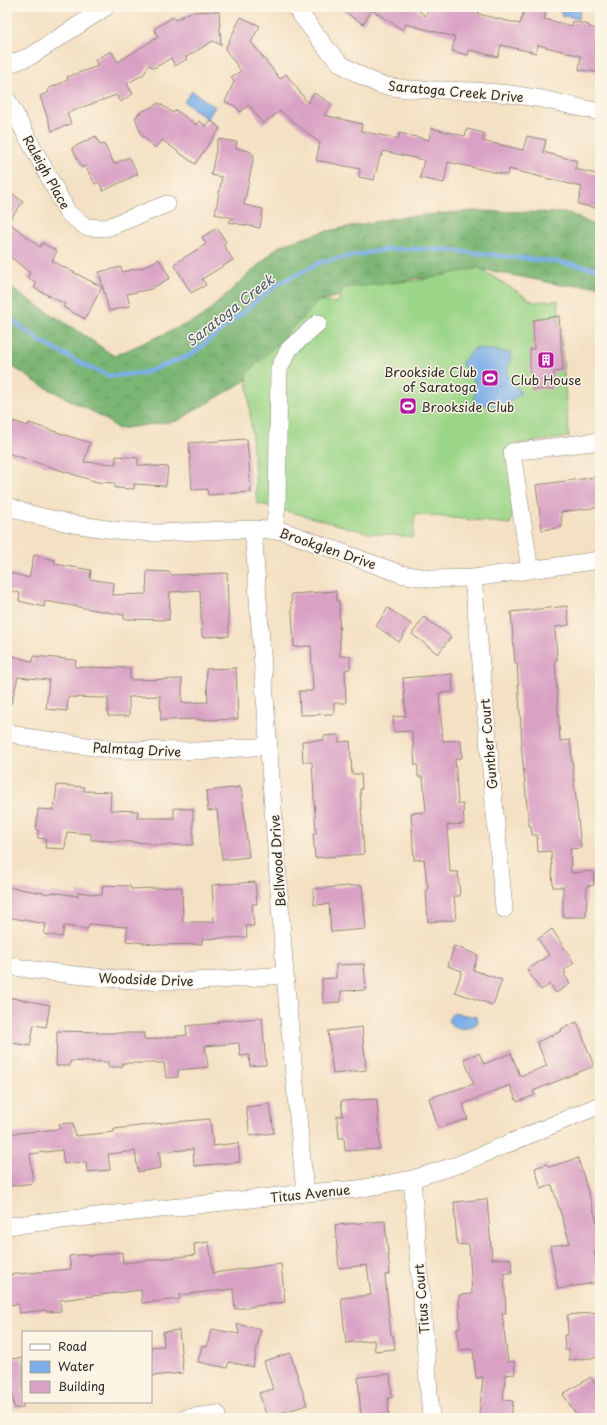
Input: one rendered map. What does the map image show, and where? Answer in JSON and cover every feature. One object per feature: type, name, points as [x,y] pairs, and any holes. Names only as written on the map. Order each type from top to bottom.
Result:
[{"type":"street","points":[[7,65],[31,56],[106,7]]},
{"type":"street","name":"Saratoga Creek Drive","points":[[295,7],[328,50],[341,64],[380,85],[406,89],[475,91],[510,94],[542,99],[600,112]]},
{"type":"street","name":"Raleigh Place","points":[[7,99],[68,213],[86,227],[106,228],[167,204]]},
{"type":"street","points":[[274,530],[277,506],[280,368],[290,349],[318,323]]},
{"type":"street","points":[[530,570],[512,452],[600,440]]},
{"type":"street","name":"Brookglen Drive","points":[[7,506],[30,514],[73,524],[114,530],[156,533],[253,529],[283,531],[401,574],[431,579],[472,578],[600,560]]},
{"type":"street","name":"Bellwood Drive","points":[[253,529],[285,975],[305,1193]]},
{"type":"street","name":"Gunther Court","points":[[472,578],[504,909]]},
{"type":"street","name":"Palmtag Drive","points":[[7,732],[25,737],[114,750],[199,751],[269,746]]},
{"type":"street","name":"Woodside Drive","points":[[7,966],[120,980],[185,981],[285,975]]},
{"type":"street","name":"Titus Avenue","points":[[7,1226],[305,1193],[358,1189],[412,1179],[460,1164],[600,1107]]},
{"type":"street","name":"Titus Court","points":[[412,1179],[431,1418]]},
{"type":"street","points":[[187,1418],[217,1414]]},
{"type":"green space","points":[[473,211],[569,213],[600,228],[600,286],[561,285],[487,270],[461,280],[416,278],[322,300],[255,375],[177,421],[118,429],[99,415],[39,384],[7,363],[7,286],[114,356],[202,317],[279,246],[322,232],[400,217]]},
{"type":"green space","name":"Brookside Club","points":[[479,268],[534,302],[558,300],[569,437],[510,445],[513,513],[510,524],[415,514],[413,537],[369,533],[257,503],[247,374],[319,301],[337,303],[344,288],[420,280]]},
{"type":"water","points":[[559,7],[574,7],[581,9],[578,19],[567,16],[562,17]]},
{"type":"water","points":[[192,91],[215,107],[207,119],[184,102]]},
{"type":"water","name":"Brookside Club of Saratoga","points":[[475,348],[511,353],[507,374],[521,393],[504,406],[474,404],[475,381],[466,376],[462,362]]},
{"type":"water","points":[[454,1013],[475,1016],[478,1022],[466,1028],[455,1027],[449,1021],[450,1017]]},
{"type":"building","points":[[338,7],[413,7],[426,16],[428,7],[480,7],[478,14],[520,24],[525,7],[546,12],[544,19],[572,26],[573,21],[589,25],[589,27],[600,30],[595,51],[600,51],[598,72],[579,70],[581,56],[538,45],[536,53],[501,45],[498,57],[470,50],[468,55],[452,51],[455,37],[406,24],[403,30],[372,10],[363,24]]},
{"type":"building","points":[[219,11],[221,45],[213,41],[186,57],[187,59],[175,66],[171,58],[154,68],[149,65],[144,74],[127,84],[133,94],[120,102],[116,95],[67,113],[71,124],[52,131],[40,96],[49,92],[48,89],[68,80],[67,77],[98,66],[95,60],[111,51],[118,62],[158,37],[154,29],[173,17],[175,20],[191,12]]},
{"type":"building","points":[[241,17],[260,26],[251,42],[280,79],[286,74],[308,103],[314,93],[332,104],[324,115],[362,124],[361,131],[398,139],[399,133],[429,140],[431,128],[465,136],[467,129],[484,133],[483,141],[523,150],[527,136],[546,140],[543,152],[577,161],[575,169],[600,175],[600,209],[578,204],[582,187],[509,169],[507,175],[448,162],[444,183],[420,178],[424,160],[383,151],[382,156],[380,156],[374,180],[359,177],[360,169],[316,160],[320,143],[280,111],[263,124],[249,105],[240,112],[235,106],[225,102],[234,82],[231,77],[241,71],[225,49]]},
{"type":"building","points":[[159,103],[173,113],[176,110],[196,125],[199,121],[205,126],[210,120],[220,128],[195,164],[162,140],[155,148],[141,134],[135,117],[138,115],[137,114]]},
{"type":"building","points":[[96,136],[100,145],[104,144],[114,164],[129,157],[138,174],[103,191],[99,182],[95,184],[85,166],[82,168],[72,148]]},
{"type":"building","points":[[218,139],[237,142],[236,148],[249,151],[254,155],[244,205],[263,209],[260,228],[228,222],[234,218],[215,214],[222,177],[211,175]]},
{"type":"building","points":[[7,189],[23,202],[8,222],[40,247],[42,243],[57,251],[52,261],[102,287],[85,319],[63,307],[65,304],[34,288],[37,283],[27,278],[30,273],[7,254]]},
{"type":"building","points":[[217,228],[226,242],[223,244],[233,260],[202,279],[206,285],[191,293],[174,264],[206,244],[202,237]]},
{"type":"building","points":[[159,259],[170,278],[151,289],[127,294],[130,306],[109,311],[99,272],[121,267],[122,272],[144,267]]},
{"type":"building","name":"Club House","points":[[559,316],[563,371],[554,372],[554,389],[532,390],[530,349],[534,349],[533,320]]},
{"type":"building","points":[[7,419],[28,426],[29,423],[90,443],[84,462],[116,464],[116,456],[138,458],[138,465],[168,467],[166,486],[134,484],[134,489],[115,488],[115,483],[97,482],[7,453]]},
{"type":"building","points":[[247,439],[251,492],[208,495],[207,489],[192,490],[189,443]]},
{"type":"building","points":[[596,477],[600,507],[561,512],[562,527],[542,530],[536,485]]},
{"type":"building","points":[[34,555],[55,560],[54,564],[91,570],[90,579],[114,583],[113,595],[146,594],[147,571],[170,572],[170,575],[227,573],[229,636],[202,637],[200,590],[170,592],[169,620],[124,619],[124,615],[45,601],[44,607],[19,601],[20,593],[7,590],[10,573],[29,578]]},
{"type":"building","points":[[336,591],[337,601],[339,601],[340,656],[350,656],[350,669],[345,670],[346,703],[334,703],[334,714],[300,715],[299,691],[313,691],[311,646],[294,647],[291,594]]},
{"type":"building","points":[[567,606],[569,625],[555,627],[557,660],[555,660],[560,741],[570,740],[581,848],[570,849],[571,873],[593,871],[594,885],[587,886],[586,917],[563,917],[563,887],[553,887],[551,851],[538,852],[537,835],[532,835],[531,826],[529,826],[521,744],[517,663],[515,663],[511,612]]},
{"type":"building","points":[[388,608],[411,624],[399,642],[376,626]]},
{"type":"building","points":[[424,617],[451,637],[438,654],[412,634]]},
{"type":"building","points":[[7,654],[33,662],[34,656],[76,660],[75,667],[130,668],[130,680],[182,679],[182,703],[208,702],[206,669],[236,668],[238,719],[161,720],[160,696],[129,697],[129,716],[108,716],[108,698],[68,697],[67,711],[46,709],[49,680],[18,677],[11,704],[7,703]]},
{"type":"building","points":[[452,674],[453,692],[439,693],[443,741],[461,740],[462,758],[455,759],[458,804],[463,804],[464,824],[447,825],[450,872],[458,872],[460,896],[454,896],[456,920],[428,922],[426,890],[428,890],[424,859],[414,860],[411,813],[426,812],[423,777],[418,777],[418,765],[415,765],[412,731],[394,732],[393,717],[406,716],[403,678]]},
{"type":"building","points":[[339,735],[339,742],[350,741],[352,774],[361,774],[362,789],[360,789],[364,854],[315,858],[313,833],[316,833],[312,762],[303,762],[302,741],[324,740],[324,736]]},
{"type":"building","points":[[57,785],[84,787],[84,791],[111,792],[110,810],[138,811],[137,818],[174,818],[174,808],[193,809],[193,845],[149,845],[149,843],[91,840],[91,834],[67,832],[65,849],[45,848],[46,839],[38,838],[38,830],[36,829],[38,809],[54,810]]},
{"type":"building","points":[[241,787],[249,857],[222,860],[217,810],[208,811],[206,791]]},
{"type":"building","points":[[255,882],[257,904],[252,904],[254,926],[246,926],[247,937],[202,939],[202,944],[163,945],[126,941],[128,927],[89,924],[88,929],[64,926],[62,937],[44,934],[46,924],[7,917],[7,887],[50,894],[50,892],[78,896],[78,892],[102,895],[103,885],[130,886],[131,889],[182,887],[183,922],[214,922],[212,885]]},
{"type":"building","points":[[362,885],[366,929],[331,932],[329,904],[314,905],[313,889]]},
{"type":"building","points":[[552,929],[574,963],[564,970],[566,973],[564,974],[570,984],[556,993],[550,984],[541,990],[527,970],[549,955],[538,939]]},
{"type":"building","points":[[454,946],[478,955],[473,970],[502,980],[493,1005],[455,992],[462,971],[448,966]]},
{"type":"building","points":[[364,964],[366,990],[341,991],[341,1002],[323,1003],[322,979],[336,978],[336,965]]},
{"type":"building","points":[[7,997],[50,1005],[46,1027],[34,1025],[30,1046],[7,1042]]},
{"type":"building","points":[[262,1018],[266,1065],[250,1066],[249,1055],[240,1056],[239,1043],[205,1046],[208,1067],[178,1070],[178,1077],[166,1078],[164,1063],[122,1063],[122,1067],[108,1067],[108,1062],[70,1061],[70,1066],[56,1066],[57,1031],[144,1033],[144,1040],[187,1035],[186,1026],[218,1023],[218,1021]]},
{"type":"building","points":[[577,1022],[594,1066],[533,1091],[535,1095],[517,1102],[510,1085],[463,1104],[468,1119],[438,1128],[429,1098],[474,1084],[464,1059],[479,1053],[484,1064],[511,1053],[520,1076],[547,1066],[537,1042],[562,1031],[561,1029]]},
{"type":"building","points":[[362,1027],[366,1070],[333,1074],[328,1031]]},
{"type":"building","points":[[377,1099],[380,1149],[345,1151],[344,1138],[339,1138],[337,1116],[343,1116],[341,1101]]},
{"type":"building","points":[[270,1104],[274,1133],[250,1136],[246,1107]]},
{"type":"building","points":[[210,1119],[213,1146],[238,1143],[240,1162],[194,1166],[193,1149],[159,1152],[161,1168],[138,1172],[135,1151],[108,1154],[110,1170],[87,1172],[86,1162],[64,1164],[62,1150],[30,1154],[33,1183],[11,1186],[7,1134],[60,1129],[59,1124],[73,1123],[75,1136],[114,1132],[114,1129]]},
{"type":"building","points":[[578,1158],[600,1232],[600,1251],[594,1252],[599,1282],[558,1289],[550,1246],[570,1243],[552,1185],[541,1189],[535,1168],[547,1164],[549,1167]]},
{"type":"building","points":[[487,1199],[492,1259],[511,1259],[512,1273],[504,1273],[506,1313],[502,1313],[508,1362],[514,1361],[515,1374],[505,1375],[503,1400],[513,1401],[511,1418],[496,1418],[479,1415],[483,1377],[476,1378],[473,1349],[459,1350],[457,1328],[460,1328],[459,1295],[472,1294],[469,1244],[457,1245],[454,1202]]},
{"type":"building","points":[[385,1221],[390,1274],[385,1275],[391,1335],[393,1335],[395,1349],[375,1351],[374,1340],[346,1343],[341,1298],[371,1295],[367,1265],[339,1268],[335,1225]]},
{"type":"building","points":[[209,1242],[213,1273],[281,1264],[285,1302],[235,1309],[233,1289],[179,1295],[180,1299],[142,1303],[141,1290],[60,1300],[61,1311],[46,1312],[46,1310],[19,1313],[18,1304],[7,1305],[7,1275],[71,1269],[69,1256],[88,1254],[88,1256],[122,1252],[123,1263],[195,1255],[194,1244]]},
{"type":"building","points":[[600,1312],[600,1357],[569,1360],[569,1350],[565,1350],[564,1335],[568,1335],[567,1315]]},
{"type":"building","points":[[237,1324],[261,1329],[253,1367],[229,1362],[227,1368],[198,1362],[202,1346],[207,1347],[211,1329],[239,1334]]},
{"type":"building","points":[[179,1330],[183,1373],[152,1376],[152,1347],[164,1346],[163,1332]]},
{"type":"building","points":[[290,1353],[307,1405],[267,1417],[259,1393],[273,1389],[264,1361]]},
{"type":"building","points":[[22,1358],[23,1408],[14,1408],[9,1359]]},
{"type":"building","points":[[390,1374],[392,1398],[388,1398],[389,1418],[361,1418],[358,1377]]},
{"type":"building","points":[[591,1377],[600,1392],[600,1418],[578,1418],[563,1394]]},
{"type":"waterway","name":"Saratoga Creek","points":[[7,316],[40,341],[90,368],[111,376],[144,373],[191,355],[276,285],[321,262],[388,249],[417,249],[447,250],[558,262],[600,269]]},
{"type":"place","name":"Club House","points":[[546,360]]},
{"type":"place","name":"Brookside Club of Saratoga","points":[[490,378]]},
{"type":"place","name":"Brookside Club","points":[[408,406]]}]
